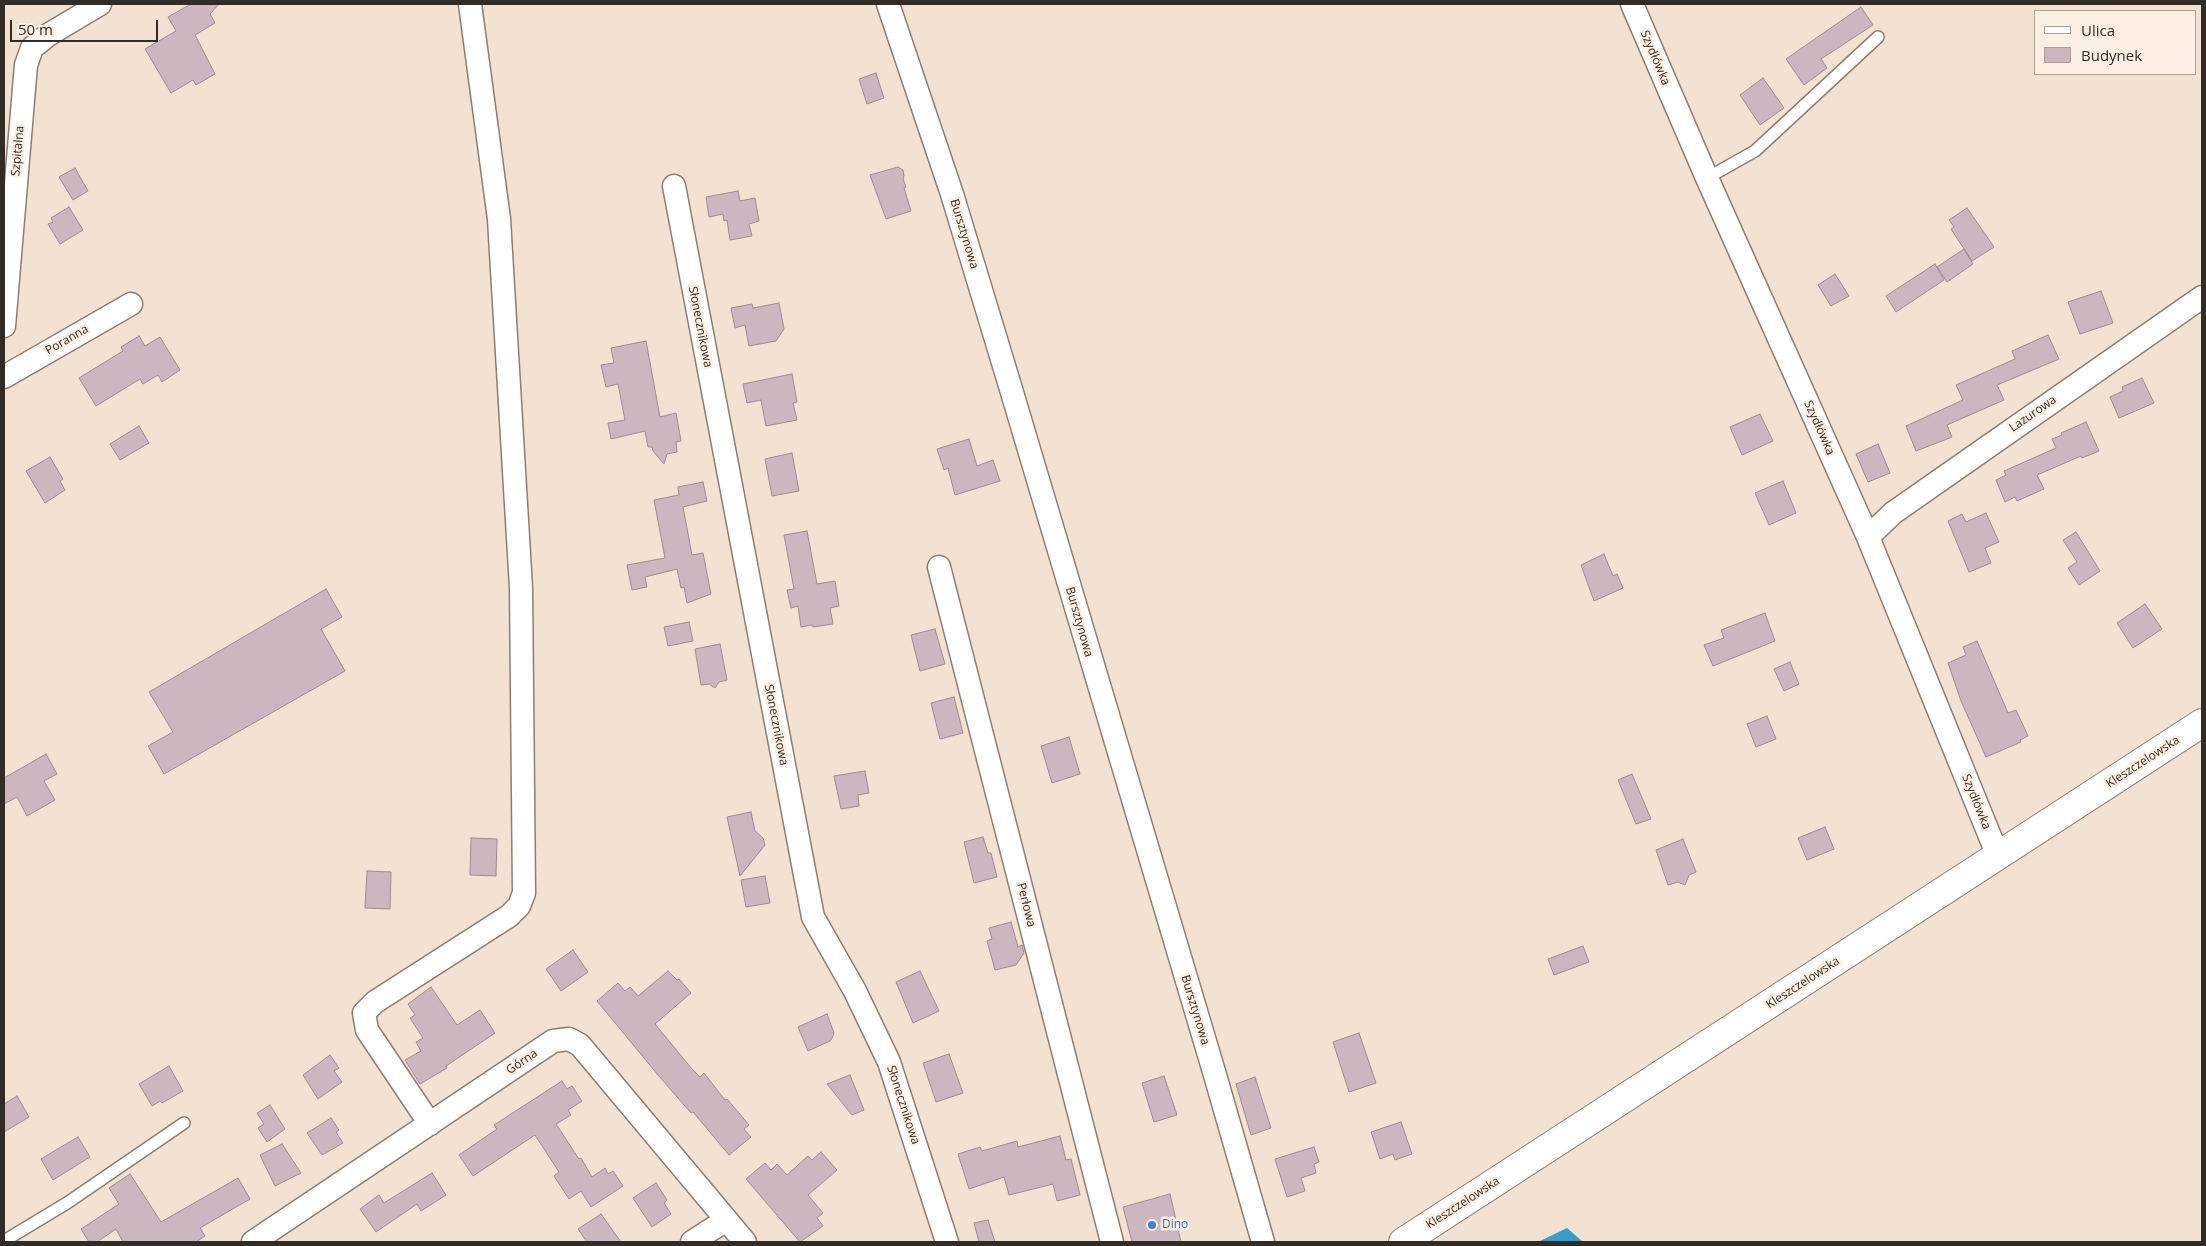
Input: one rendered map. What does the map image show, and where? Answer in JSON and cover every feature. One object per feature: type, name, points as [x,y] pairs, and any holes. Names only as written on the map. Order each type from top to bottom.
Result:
[{"type":"main road","name":"Kleszczelowska","points":[[1404,1242],[2202,722]]},
{"type":"street","name":"Szpitalna","points":[[4,326],[26,65],[32,48],[43,39],[100,4]]},
{"type":"street","points":[[430,1124],[367,1030],[364,1013],[375,1002],[509,916],[519,906],[524,893],[521,588],[499,219],[470,4]]},
{"type":"street","name":"Bursztynowa","points":[[888,4],[952,194],[1263,1242]]},
{"type":"street","name":"Szydłówka","points":[[1632,4],[1707,178],[1868,537],[1998,856]]},
{"type":"street","name":"Słonecznikowa","points":[[674,186],[813,917],[855,991],[890,1062],[947,1242]]},
{"type":"street","name":"Lazurowa","points":[[1868,537],[1893,513],[2202,297]]},
{"type":"street","name":"Poranna","points":[[4,377],[131,304]]},
{"type":"street","name":"Perłowa","points":[[939,567],[1112,1242]]},
{"type":"street","name":"Górna","points":[[253,1242],[281,1235],[430,1124],[553,1041],[568,1039],[580,1045],[745,1242]]},
{"type":"street","points":[[692,1242],[726,1220]]},
{"type":"lane","points":[[1707,178],[1755,151],[1878,36]]},
{"type":"lane","points":[[4,1241],[67,1204],[184,1123]]},
{"type":"water","points":[[1567,1228],[1583,1242],[1538,1242]]},
{"type":"building","points":[[191,4],[219,4],[210,14],[215,23],[195,35],[215,74],[196,85],[193,80],[171,93],[145,49],[176,31],[168,17]]},
{"type":"building","points":[[1861,7],[1873,25],[1821,59],[1827,68],[1804,85],[1786,59]]},
{"type":"building","points":[[876,73],[884,98],[867,104],[859,79]]},
{"type":"building","points":[[1763,78],[1784,108],[1760,125],[1740,95]]},
{"type":"building","points":[[898,167],[903,170],[903,179],[906,187],[904,188],[911,211],[886,219],[870,175]]},
{"type":"building","points":[[75,168],[88,191],[73,200],[59,177]]},
{"type":"building","points":[[738,191],[740,201],[755,198],[759,221],[749,224],[752,236],[730,240],[727,220],[724,221],[723,214],[709,217],[706,197]]},
{"type":"building","points":[[69,207],[83,230],[60,244],[48,224],[53,222],[51,218]]},
{"type":"building","points":[[1967,208],[1994,247],[1972,261],[1951,229],[1954,227],[1949,220]]},
{"type":"building","points":[[1964,249],[1973,264],[1947,282],[1937,267]]},
{"type":"building","points":[[1935,264],[1944,280],[1896,312],[1886,296]]},
{"type":"building","points":[[1835,274],[1849,296],[1831,306],[1818,285]]},
{"type":"building","points":[[2101,291],[2113,323],[2080,334],[2068,302]]},
{"type":"building","points":[[779,303],[784,329],[776,341],[749,346],[745,325],[735,328],[731,308],[752,304],[753,308]]},
{"type":"building","points":[[2048,335],[2059,359],[1997,385],[2004,400],[1947,425],[1952,437],[1916,451],[1906,426],[1963,400],[1956,385],[2015,359],[2012,351]]},
{"type":"building","points":[[139,336],[145,346],[160,337],[180,370],[162,382],[158,375],[143,384],[140,379],[96,406],[79,378],[123,351],[121,347]]},
{"type":"building","points":[[646,341],[660,417],[676,413],[681,441],[676,442],[677,452],[667,454],[664,464],[652,447],[648,447],[645,431],[611,439],[608,423],[625,420],[618,384],[606,387],[601,365],[614,363],[611,348]]},
{"type":"building","points":[[792,374],[797,402],[793,403],[797,420],[766,426],[761,400],[747,403],[743,384]]},
{"type":"building","points":[[2142,378],[2154,403],[2119,418],[2110,397],[2123,391],[2122,387]]},
{"type":"building","points":[[1760,414],[1773,441],[1742,455],[1730,427]]},
{"type":"building","points":[[2086,422],[2099,451],[2082,458],[2081,456],[2037,475],[2044,489],[2017,501],[2015,497],[2005,502],[1996,480],[2006,475],[2004,471],[2056,448],[2052,439]]},
{"type":"building","points":[[139,426],[149,443],[120,460],[110,444]]},
{"type":"building","points":[[969,439],[977,466],[993,460],[1000,481],[955,495],[948,468],[944,470],[937,449]]},
{"type":"building","points":[[1878,444],[1890,473],[1868,482],[1856,454]]},
{"type":"building","points":[[792,453],[799,491],[772,496],[765,459]]},
{"type":"building","points":[[50,457],[63,479],[60,481],[65,490],[45,503],[26,471]]},
{"type":"building","points":[[1783,481],[1796,513],[1769,525],[1755,493]]},
{"type":"building","points":[[703,482],[707,501],[683,507],[692,555],[703,553],[711,594],[687,603],[684,587],[681,588],[677,569],[645,577],[647,587],[632,590],[627,565],[665,558],[654,500],[679,495],[678,487]]},
{"type":"building","points":[[1986,513],[1999,542],[1985,548],[1991,563],[1969,572],[1948,521],[1962,514],[1966,522]]},
{"type":"building","points":[[807,531],[817,584],[835,581],[839,606],[830,608],[833,624],[801,627],[798,606],[791,608],[787,590],[794,589],[784,535]]},
{"type":"building","points":[[2076,532],[2100,571],[2079,585],[2068,568],[2077,562],[2063,540]]},
{"type":"building","points":[[1604,554],[1613,576],[1617,574],[1623,588],[1594,601],[1581,565]]},
{"type":"building","points":[[326,589],[342,617],[321,629],[345,671],[164,774],[148,746],[173,732],[149,692]]},
{"type":"building","points":[[2145,604],[2162,629],[2133,648],[2117,623]]},
{"type":"building","points":[[1765,613],[1775,641],[1713,666],[1704,645],[1724,638],[1721,630]]},
{"type":"building","points":[[689,622],[693,641],[668,646],[664,627]]},
{"type":"building","points":[[935,629],[945,664],[920,671],[911,635]]},
{"type":"building","points":[[1977,641],[2008,713],[2016,710],[2028,736],[2020,740],[2021,742],[1986,757],[1961,701],[1948,663],[1966,655],[1963,647]]},
{"type":"building","points":[[720,644],[727,680],[719,682],[715,688],[709,684],[701,685],[695,649]]},
{"type":"building","points":[[1790,662],[1799,684],[1784,691],[1774,669]]},
{"type":"building","points":[[954,697],[963,733],[940,739],[931,703]]},
{"type":"building","points":[[1767,716],[1776,739],[1756,747],[1747,724]]},
{"type":"building","points":[[1069,737],[1080,774],[1052,783],[1041,746]]},
{"type":"building","points":[[46,754],[57,774],[44,781],[55,800],[27,816],[17,797],[4,804],[4,778]]},
{"type":"building","points":[[865,771],[869,793],[858,795],[859,806],[841,809],[834,776]]},
{"type":"building","points":[[1632,774],[1651,819],[1636,824],[1618,780]]},
{"type":"building","points":[[751,812],[755,831],[763,838],[765,845],[740,876],[727,817]]},
{"type":"building","points":[[1825,827],[1834,849],[1807,860],[1798,838]]},
{"type":"building","points":[[983,837],[988,853],[991,853],[997,877],[974,883],[964,842]]},
{"type":"building","points":[[471,838],[497,839],[496,876],[470,875]]},
{"type":"building","points":[[1683,839],[1696,872],[1689,875],[1685,885],[1678,882],[1668,885],[1656,850]]},
{"type":"building","points":[[367,871],[391,872],[390,909],[365,908]]},
{"type":"building","points":[[765,876],[770,903],[746,907],[741,880]]},
{"type":"building","points":[[1011,922],[1018,947],[1022,945],[1024,953],[1016,965],[995,970],[987,941],[992,939],[989,928]]},
{"type":"building","points":[[1583,946],[1589,962],[1554,975],[1548,959]]},
{"type":"building","points":[[573,950],[588,972],[561,991],[546,969]]},
{"type":"building","points":[[668,971],[677,980],[679,979],[691,993],[655,1024],[692,1069],[700,1077],[704,1073],[725,1100],[727,1099],[749,1125],[744,1129],[751,1137],[729,1155],[693,1112],[691,1113],[658,1075],[597,1001],[618,983],[625,991],[630,987],[638,996]]},
{"type":"building","points":[[920,971],[939,1011],[913,1023],[896,982]]},
{"type":"building","points":[[431,987],[457,1025],[480,1010],[495,1033],[446,1066],[447,1068],[420,1084],[405,1060],[421,1051],[416,1042],[423,1038],[410,1018],[415,1015],[408,1004]]},
{"type":"building","points":[[827,1014],[834,1033],[832,1038],[830,1041],[808,1051],[798,1027]]},
{"type":"building","points":[[1359,1033],[1376,1083],[1349,1092],[1333,1042]]},
{"type":"building","points":[[949,1054],[963,1093],[936,1102],[923,1063]]},
{"type":"building","points":[[330,1055],[339,1068],[334,1071],[342,1082],[318,1099],[303,1075]]},
{"type":"building","points":[[169,1066],[183,1091],[162,1103],[160,1101],[152,1106],[139,1084]]},
{"type":"building","points":[[850,1075],[864,1110],[852,1115],[827,1084]]},
{"type":"building","points":[[1164,1076],[1177,1115],[1154,1122],[1142,1083]]},
{"type":"building","points":[[1255,1077],[1271,1128],[1251,1135],[1236,1084]]},
{"type":"building","points":[[562,1081],[567,1089],[572,1086],[582,1101],[568,1110],[571,1115],[556,1124],[579,1159],[581,1158],[592,1177],[605,1168],[608,1174],[613,1171],[623,1186],[591,1207],[581,1191],[569,1199],[554,1176],[559,1172],[535,1135],[473,1176],[459,1155],[497,1129],[494,1125]]},
{"type":"building","points":[[17,1096],[29,1117],[4,1132],[4,1104]]},
{"type":"building","points":[[270,1105],[285,1129],[267,1142],[258,1128],[264,1124],[257,1113]]},
{"type":"building","points":[[331,1118],[339,1130],[336,1132],[343,1143],[322,1155],[307,1133]]},
{"type":"building","points":[[1401,1122],[1412,1154],[1395,1160],[1393,1154],[1380,1159],[1371,1132]]},
{"type":"building","points":[[1060,1136],[1066,1160],[1071,1159],[1080,1195],[1057,1201],[1053,1184],[1009,1195],[1004,1177],[969,1189],[958,1154],[980,1147],[982,1151],[1017,1141],[1018,1147]]},
{"type":"building","points":[[78,1137],[90,1157],[53,1180],[41,1159]]},
{"type":"building","points":[[282,1144],[301,1173],[275,1186],[260,1155]]},
{"type":"building","points":[[1314,1147],[1319,1162],[1314,1164],[1316,1173],[1301,1178],[1305,1191],[1287,1197],[1275,1159]]},
{"type":"building","points":[[821,1152],[837,1170],[808,1195],[823,1213],[817,1218],[823,1226],[800,1242],[746,1179],[765,1163],[771,1170],[777,1164],[787,1175],[808,1156],[812,1160]]},
{"type":"building","points":[[432,1173],[446,1195],[421,1211],[417,1204],[376,1232],[360,1209],[379,1195],[384,1203]]},
{"type":"building","points":[[130,1174],[161,1222],[238,1178],[250,1199],[200,1228],[205,1236],[196,1242],[123,1242],[116,1229],[97,1242],[89,1242],[81,1229],[119,1204],[109,1188]]},
{"type":"building","points":[[656,1183],[667,1200],[664,1203],[671,1214],[652,1227],[633,1198]]},
{"type":"building","name":"Dino","points":[[1170,1194],[1181,1242],[1132,1242],[1123,1207]]},
{"type":"building","points":[[601,1214],[621,1242],[587,1242],[578,1229]]},
{"type":"building","points":[[988,1220],[995,1242],[979,1242],[974,1223]]},
{"type":"place","name":"Dino","points":[[1152,1225]]}]
